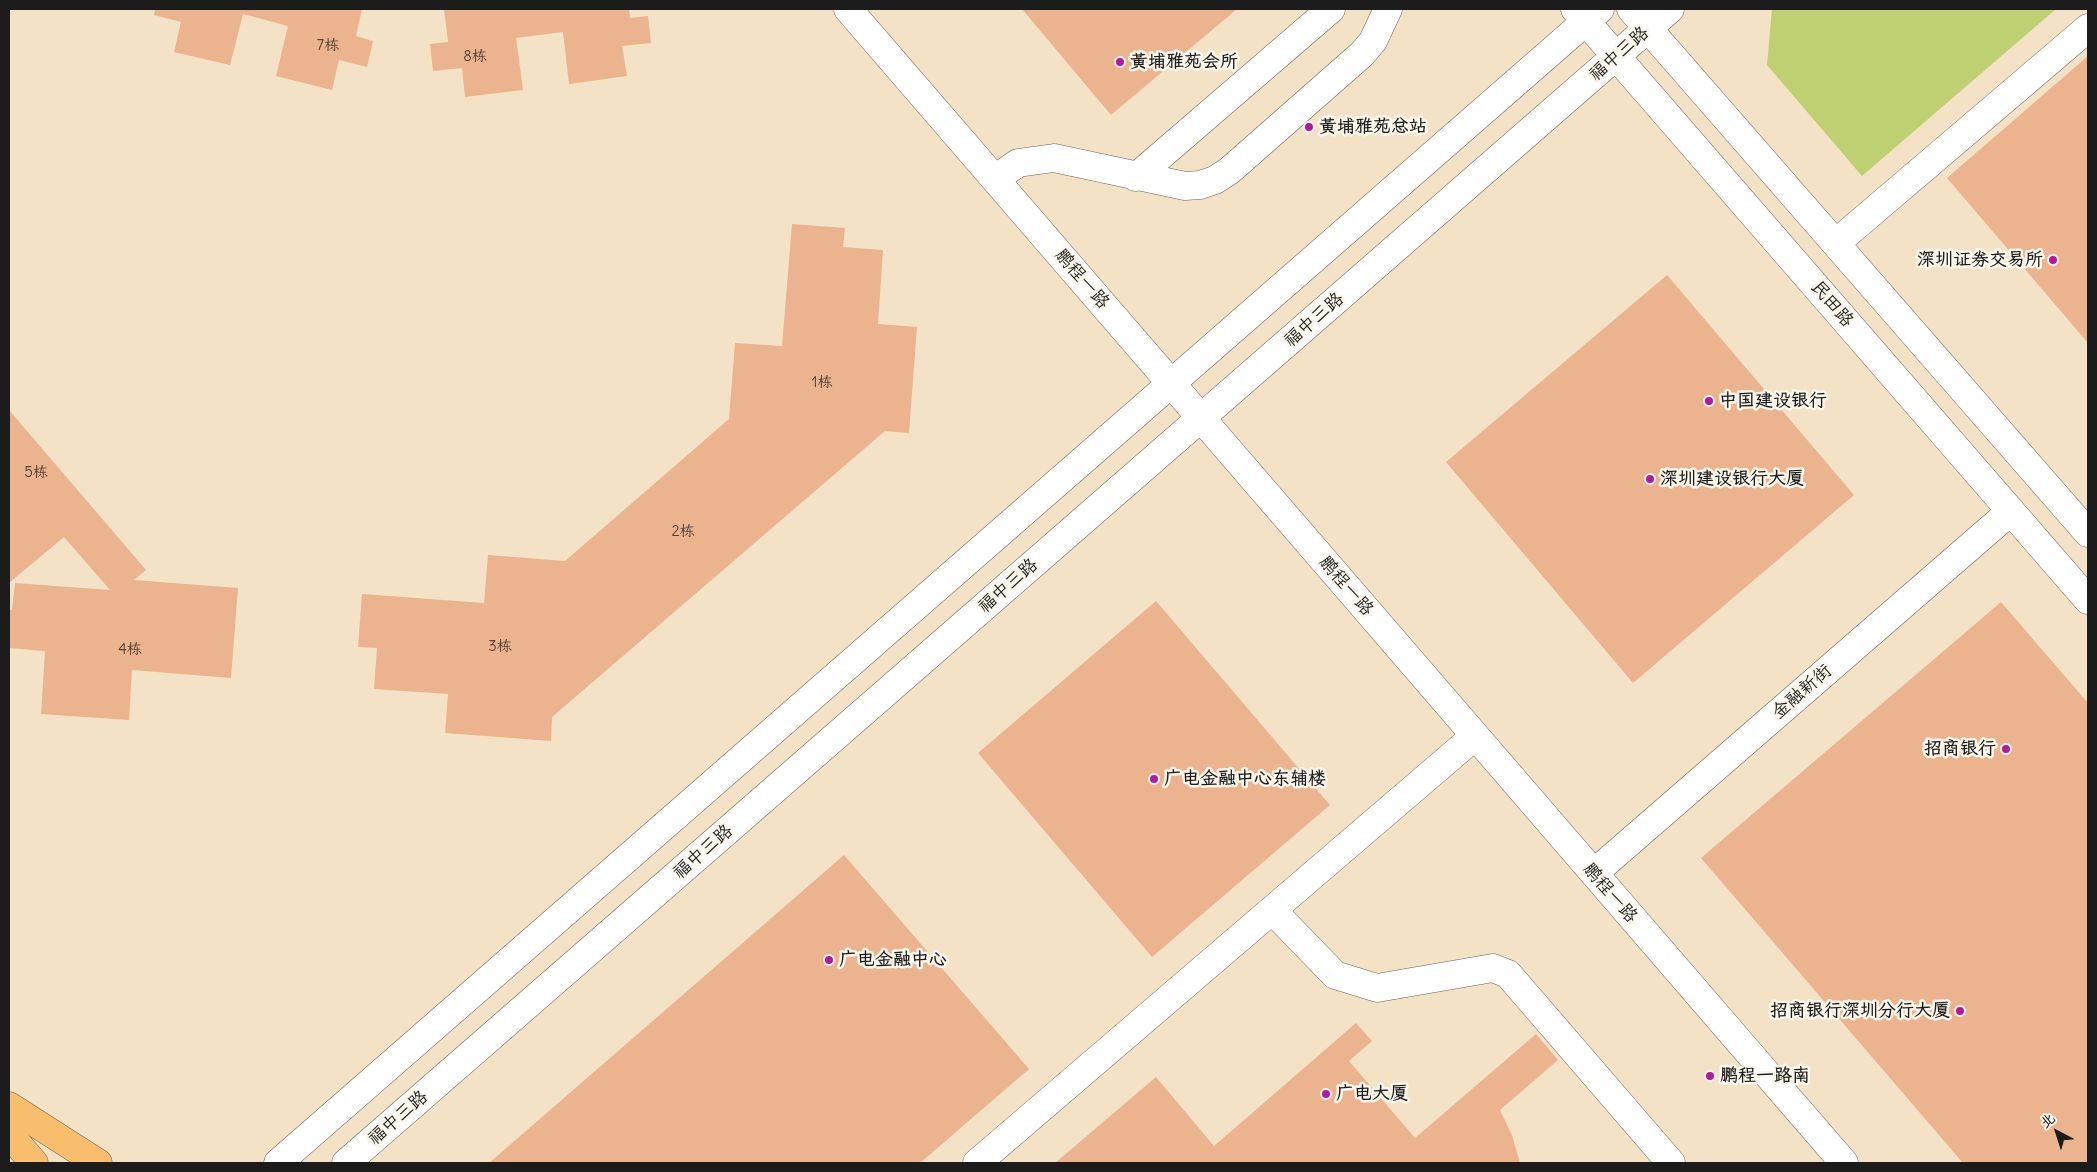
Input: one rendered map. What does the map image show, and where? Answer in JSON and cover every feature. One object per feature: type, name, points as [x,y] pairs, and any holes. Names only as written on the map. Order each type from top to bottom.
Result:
[{"type":"main road","points":[[9,1106],[98,1163]]},
{"type":"main road","points":[[9,1134],[34,1163]]},
{"type":"street","name":"鹏程一路","points":[[848,9],[1844,1163]]},
{"type":"street","points":[[1136,177],[1331,9]]},
{"type":"street","points":[[995,179],[1018,163],[1054,158],[1185,186],[1200,185],[1215,180],[1228,171],[1362,54],[1373,41],[1388,9]]},
{"type":"street","name":"福中三路","points":[[346,1163],[1616,56],[1640,18],[1670,9]]},
{"type":"street","points":[[278,1163],[1171,384],[1587,13]]},
{"type":"street","name":"民田路","points":[[1587,13],[1616,56],[2088,600]]},
{"type":"street","points":[[1640,18],[2088,533]]},
{"type":"street","points":[[1836,244],[2088,28]]},
{"type":"street","name":"金融新街","points":[[1594,873],[2011,511]]},
{"type":"street","points":[[977,1163],[1475,736]]},
{"type":"street","points":[[1272,910],[1335,975],[1377,988],[1493,968],[1508,974],[1671,1163]]},
{"type":"green space","points":[[1772,9],[2056,9],[1862,176],[1767,65]]},
{"type":"building","points":[[155,9],[362,9],[356,36],[373,41],[367,67],[339,60],[332,90],[276,76],[288,26],[243,14],[230,65],[174,52],[181,22],[154,15]]},
{"type":"building","points":[[444,9],[629,9],[630,18],[648,16],[651,43],[622,46],[627,76],[569,84],[563,32],[516,38],[523,90],[465,97],[462,68],[433,71],[430,44],[448,42]]},
{"type":"building","name":"黄埔雅苑会所","points":[[1022,9],[1237,9],[1111,115]]},
{"type":"building","name":"深圳证券交易所","points":[[2088,56],[2088,343],[1947,178]]},
{"type":"building","points":[[792,224],[845,228],[843,247],[883,250],[878,324],[917,327],[909,433],[885,431],[552,717],[551,741],[445,733],[448,694],[374,689],[377,648],[358,647],[362,594],[484,603],[488,555],[565,561],[729,419],[735,343],[782,346]]},
{"type":"building","name":"深圳建设银行大厦","points":[[1667,275],[1854,495],[1633,683],[1446,462]]},
{"type":"building","points":[[9,410],[146,570],[134,580],[238,588],[231,678],[132,670],[129,720],[41,714],[45,651],[9,648],[9,610],[12,610],[15,583],[110,590],[64,537],[9,583]]},
{"type":"building","name":"广电金融中心东辅楼","points":[[1156,601],[1330,805],[1152,957],[978,753]]},
{"type":"building","name":"招商银行深圳分行大厦","points":[[2001,602],[2088,703],[2088,1163],[1963,1163],[1701,858]]},
{"type":"building","name":"广电金融中心","points":[[844,855],[1029,1069],[920,1163],[489,1163]]},
{"type":"building","name":"广电大厦","points":[[1356,1023],[1372,1041],[1349,1061],[1415,1138],[1536,1034],[1558,1060],[1500,1110],[1512,1135],[1520,1163],[1055,1163],[1156,1077],[1214,1146]]},
{"type":"place","name":"黄埔雅苑会所","points":[[1120,62]]},
{"type":"place","name":"黄埔雅苑总站","points":[[1309,127]]},
{"type":"place","name":"深圳证券交易所","points":[[2053,260]]},
{"type":"place","name":"中国建设银行","points":[[1709,401]]},
{"type":"place","name":"深圳建设银行大厦","points":[[1650,479]]},
{"type":"place","name":"招商银行","points":[[2006,749]]},
{"type":"place","name":"广电金融中心东辅楼","points":[[1154,779]]},
{"type":"place","name":"广电金融中心","points":[[829,960]]},
{"type":"place","name":"招商银行深圳分行大厦","points":[[1960,1011]]},
{"type":"place","name":"鹏程一路南","points":[[1710,1076]]},
{"type":"place","name":"广电大厦","points":[[1326,1094]]}]
